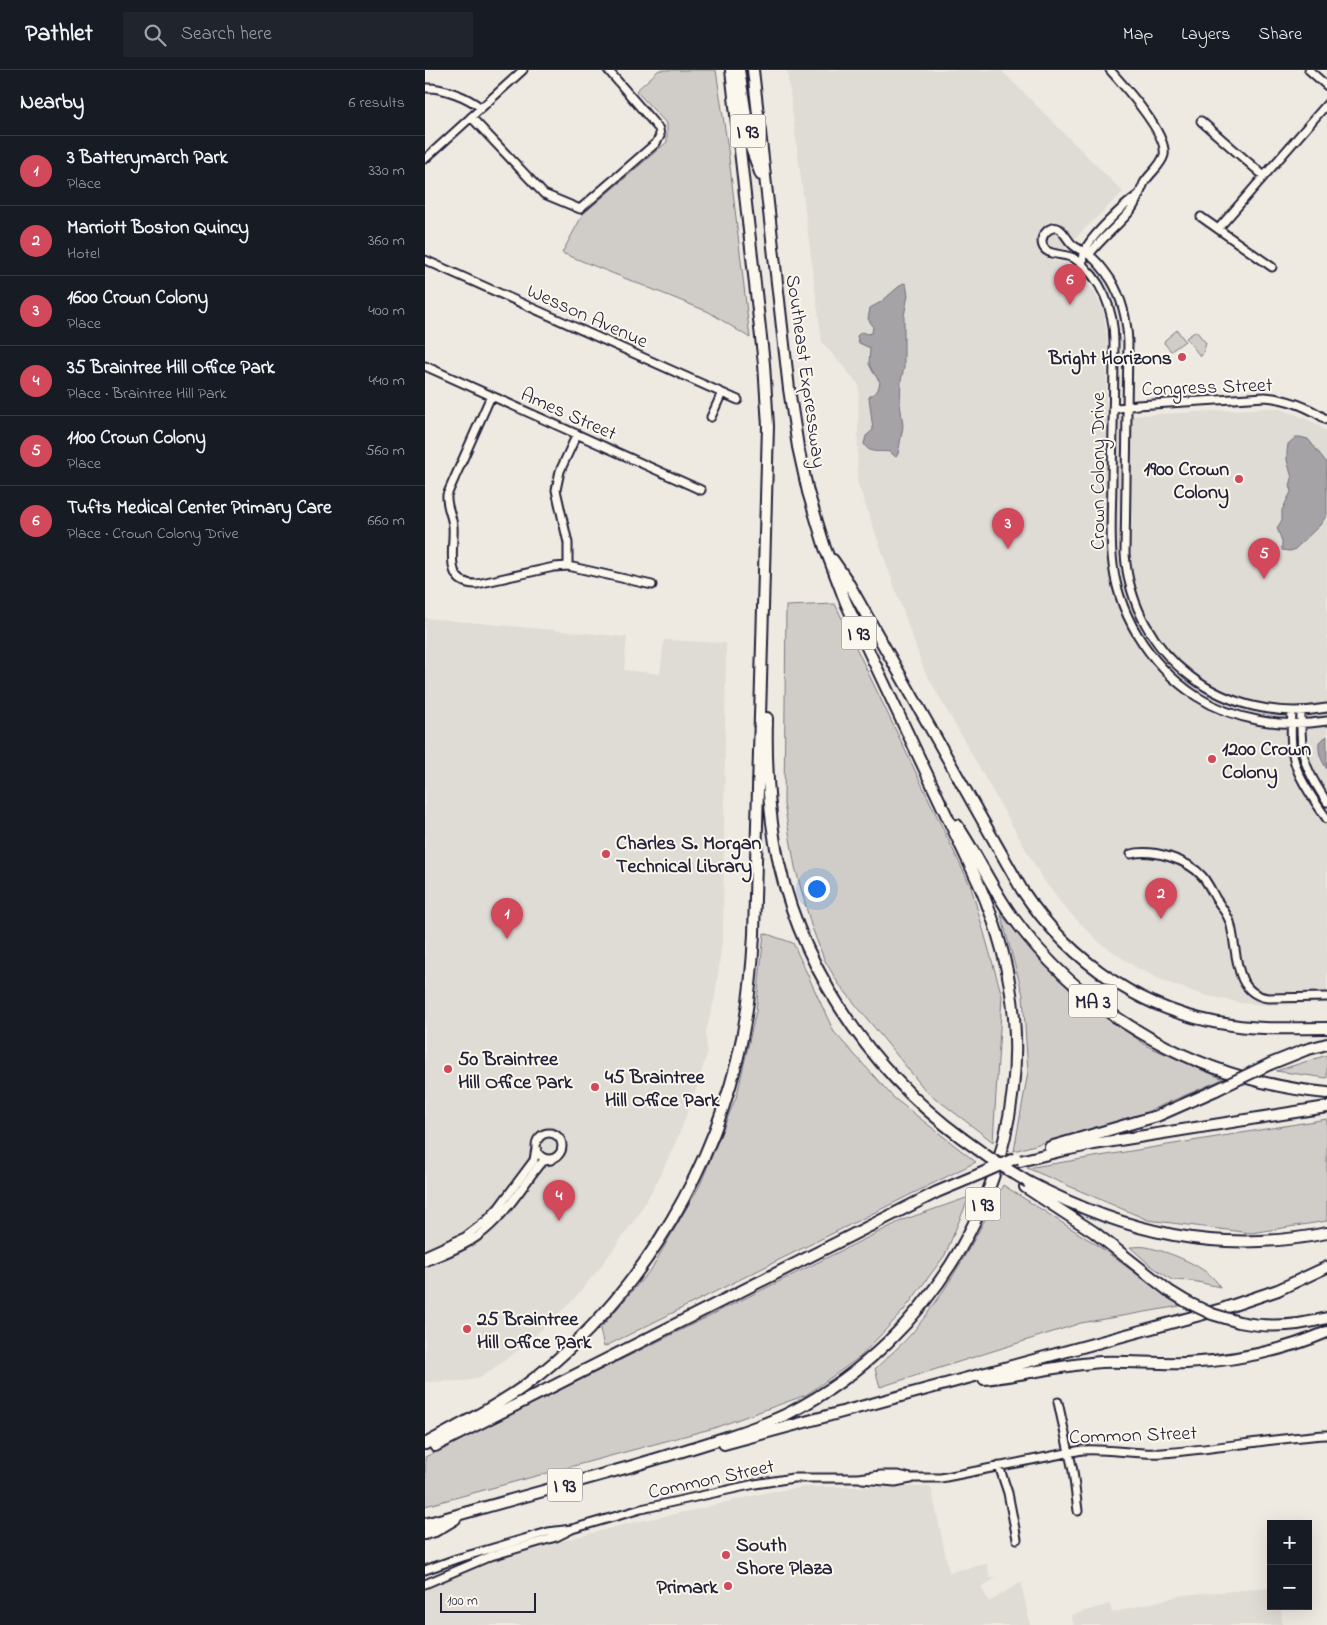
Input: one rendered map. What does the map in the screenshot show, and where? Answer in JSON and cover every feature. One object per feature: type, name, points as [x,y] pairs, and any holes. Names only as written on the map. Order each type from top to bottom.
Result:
[{"type":"highway","name":"Southeast Expressway","points":[[731,70],[768,418],[761,667]]},
{"type":"highway","name":"I 93","points":[[741,70],[751,148],[767,190]]},
{"type":"highway","name":"Southeast Expressway","points":[[753,70],[789,390],[805,481],[825,548],[848,608],[939,800]]},
{"type":"highway","name":"I 93","points":[[745,193],[751,148]]},
{"type":"highway","points":[[825,548],[846,579],[1022,890],[1045,922],[1070,948],[1091,966],[1124,988],[1156,1004],[1189,1016],[1253,1028],[1327,1028]]},
{"type":"highway","name":"I 93","points":[[425,1444],[484,1412],[518,1390],[551,1364],[592,1325],[630,1281],[657,1243],[687,1192],[707,1150],[734,1073],[750,987],[754,934],[761,667]]},
{"type":"highway","points":[[761,667],[767,712],[767,770],[773,828],[784,884],[804,940],[834,998],[872,1052],[916,1100],[962,1138],[1187,1302],[1212,1314],[1239,1322],[1265,1325],[1307,1323],[1327,1318]]},
{"type":"highway","name":"I 93","points":[[425,1524],[664,1457],[751,1429],[783,1416],[823,1394],[861,1366],[896,1334],[927,1299],[960,1249],[986,1196],[1002,1146],[1010,1105],[1015,1058],[1013,1007],[1005,960],[992,915],[976,876],[939,800]]},
{"type":"highway","name":"MA 3","points":[[939,800],[964,835],[998,896],[1026,934],[1066,978],[1111,1015],[1161,1045],[1215,1069],[1271,1085],[1327,1093]]},
{"type":"highway","points":[[425,1449],[435,1446],[937,1192],[1064,1142],[1151,1118],[1270,1064],[1305,1050],[1327,1044]]},
{"type":"highway","points":[[1016,1160],[1082,1146],[1327,1108]]},
{"type":"highway","points":[[1026,1184],[1108,1219],[1148,1231],[1183,1237],[1219,1241],[1254,1241],[1290,1239],[1327,1232]]},
{"type":"highway","points":[[664,1457],[704,1450],[1239,1304],[1278,1290],[1327,1267]]},
{"type":"highway","points":[[948,1383],[1083,1364],[1114,1362],[1185,1363],[1220,1360],[1279,1349],[1327,1332]]},
{"type":"highway","points":[[425,1534],[435,1531],[467,1512]]},
{"type":"street","points":[[425,159],[523,70]]},
{"type":"street","points":[[471,117],[544,194],[580,209],[657,142],[660,136],[659,129],[608,70]]},
{"type":"street","points":[[1083,266],[1092,239],[1139,194],[1149,176],[1162,160],[1164,152],[1163,143],[1157,130],[1110,70]]},
{"type":"street","points":[[1309,70],[1327,86]]},
{"type":"street","points":[[425,88],[443,89],[481,108]]},
{"type":"street","points":[[1218,229],[1327,104]]},
{"type":"street","points":[[1201,121],[1264,176]]},
{"type":"street","points":[[1201,217],[1272,267]]},
{"type":"street","name":"Crown Colony Drive","points":[[1327,708],[1292,712],[1254,707],[1211,690],[1191,677],[1174,662],[1161,648],[1145,624],[1132,592],[1125,559],[1127,336],[1123,307],[1111,279],[1097,261],[1073,245],[1062,230],[1051,229],[1044,234],[1042,240],[1044,249],[1049,253],[1071,257],[1083,266],[1099,286],[1112,316],[1115,342],[1112,555],[1118,590],[1134,631],[1160,666],[1179,683],[1222,710],[1245,718],[1270,723],[1301,724],[1327,721]]},
{"type":"street","points":[[1056,254],[1066,248],[1067,237]]},
{"type":"street","name":"Wesson Avenue","points":[[425,260],[738,400]]},
{"type":"street","name":"Ames Street","points":[[425,366],[701,490]]},
{"type":"street","points":[[711,417],[722,393]]},
{"type":"street","points":[[491,396],[447,495],[447,506],[453,528],[451,561],[459,578],[465,582],[477,584],[555,567],[568,566],[652,584]]},
{"type":"street","name":"Congress Street","points":[[1113,409],[1126,406],[1271,398],[1300,405],[1316,412],[1327,420]]},
{"type":"street","points":[[568,566],[568,543],[556,490],[560,471],[577,434]]},
{"type":"street","points":[[1292,712],[1293,752],[1297,770],[1305,786],[1327,819]]},
{"type":"street","points":[[1301,712],[1302,747],[1306,766],[1327,802]]},
{"type":"street","points":[[1131,854],[1148,852],[1163,855],[1188,866],[1203,877],[1229,921],[1240,975],[1245,986],[1253,992],[1262,997],[1272,998],[1327,997]]},
{"type":"street","points":[[425,1255],[465,1237],[487,1220],[499,1208],[534,1160],[537,1141],[542,1135],[551,1133],[557,1135],[562,1141],[562,1150],[557,1157],[539,1165],[504,1212],[487,1229],[469,1242],[425,1262]]},
{"type":"street","points":[[536,1148],[537,1153],[542,1158],[551,1160]]},
{"type":"street","points":[[1058,1402],[1069,1452],[1078,1511]]},
{"type":"street","name":"Common Street","points":[[425,1570],[548,1532],[572,1528],[641,1509],[762,1482],[793,1478],[859,1478],[885,1475],[911,1478],[949,1477],[1069,1452],[1095,1449],[1167,1453],[1327,1435]]},
{"type":"street","points":[[999,1466],[1008,1493],[1017,1538]]},
{"type":"street","name":"Common Street","points":[[425,1584],[491,1556],[556,1537],[572,1528]]},
{"type":"shaded area","points":[[659,70],[716,70],[728,149],[750,338],[709,312],[562,253],[583,214],[667,142],[667,124],[636,91]]},
{"type":"shaded area","points":[[787,70],[1001,70],[1123,192],[1051,261],[1066,262],[1078,271],[1093,290],[1103,309],[1107,337],[1106,417],[1269,408],[1281,409],[1302,417],[1315,423],[1327,432],[1327,1003],[1269,1005],[1242,1003],[1203,995],[1166,982],[1137,968],[1099,942],[1064,907],[1042,878],[924,670],[857,481],[859,385],[822,342]]},
{"type":"shaded area","points":[[903,283],[906,284],[908,295],[904,316],[904,368],[901,380],[900,403],[903,426],[896,457],[890,452],[869,450],[864,444],[866,436],[873,430],[869,397],[878,390],[880,382],[869,364],[870,348],[859,343],[857,336],[861,332],[872,333],[873,326],[868,319],[870,308],[881,302]]},
{"type":"shaded area","points":[[1177,330],[1185,341],[1171,351],[1164,343]]},
{"type":"shaded area","points":[[1196,331],[1206,343],[1200,356],[1186,338]]},
{"type":"shaded area","points":[[1296,437],[1308,439],[1327,463],[1327,515],[1320,525],[1294,550],[1289,551],[1282,550],[1282,541],[1277,528],[1282,520],[1282,510],[1291,492],[1292,478],[1287,460],[1288,444]]},
{"type":"shaded area","points":[[835,604],[971,887],[1002,996],[993,1142],[926,1091],[838,983],[824,959],[811,925],[795,867],[784,804],[786,606]]},
{"type":"shaded area","points":[[425,618],[627,637],[624,670],[660,674],[664,640],[726,643],[723,934],[715,997],[706,1031],[707,1054],[694,1095],[678,1137],[660,1176],[638,1215],[599,1269],[571,1302],[523,1347],[480,1378],[465,1381],[425,1382]]},
{"type":"shaded area","points":[[1327,736],[1327,769],[1320,756],[1319,742]]},
{"type":"shaded area","points":[[1001,915],[1070,990],[1147,1046],[1223,1079],[1139,1115],[1014,1151],[1028,1072],[1023,995]]},
{"type":"shaded area","points":[[764,933],[793,943],[834,1032],[894,1098],[976,1162],[604,1347],[600,1329],[652,1268],[700,1185],[737,1095],[756,1011]]},
{"type":"shaded area","points":[[1327,1055],[1327,1078],[1276,1071]]},
{"type":"shaded area","points":[[1327,1119],[1327,1221],[1251,1233],[1148,1220],[1027,1168]]},
{"type":"shaded area","points":[[1003,1185],[1097,1245],[1180,1306],[1081,1323],[880,1387],[875,1369],[909,1337],[939,1297],[973,1242]]},
{"type":"shaded area","points":[[969,1197],[945,1255],[904,1310],[860,1357],[806,1395],[714,1428],[425,1506],[425,1457],[903,1220]]},
{"type":"shaded area","points":[[1130,1247],[1155,1249],[1176,1256],[1207,1273],[1220,1287],[1193,1281],[1172,1280],[1150,1265]]},
{"type":"shaded area","name":"South Shore Plaza","points":[[807,1487],[931,1487],[949,1572],[987,1564],[990,1578],[998,1577],[981,1587],[989,1602],[1021,1582],[1030,1625],[425,1625],[425,1589],[495,1559],[626,1524],[769,1492]]},
{"type":"shaded area","points":[[1267,1588],[1267,1610],[1281,1610],[1282,1625],[1074,1625],[1071,1615],[1110,1604],[1112,1613],[1183,1595]]},
{"type":"place","name":"Tufts Medical Center Primary Care","points":[[1070,305]]},
{"type":"place","name":"Bright Horizons","points":[[1182,357]]},
{"type":"place","name":"1900 Crown Colony","points":[[1239,479]]},
{"type":"place","name":"1600 Crown Colony","points":[[1008,549]]},
{"type":"place","name":"1100 Crown Colony","points":[[1264,579]]},
{"type":"place","name":"1200 Crown Colony","points":[[1212,759]]},
{"type":"place","name":"Charles S. Morgan Technical Library","points":[[606,854]]},
{"type":"place","name":"Marriott Boston Quincy","points":[[1161,919]]},
{"type":"place","name":"3 Batterymarch Park","points":[[507,939]]},
{"type":"place","name":"50 Braintree Hill Office Park","points":[[448,1069]]},
{"type":"place","name":"45 Braintree Hill Office Park","points":[[595,1087]]},
{"type":"place","name":"35 Braintree Hill Office Park","points":[[559,1221]]},
{"type":"place","name":"25 Braintree Hill Office Park","points":[[467,1329]]},
{"type":"place","name":"South Shore Plaza","points":[[726,1555]]},
{"type":"place","name":"Primark","points":[[728,1586]]}]
